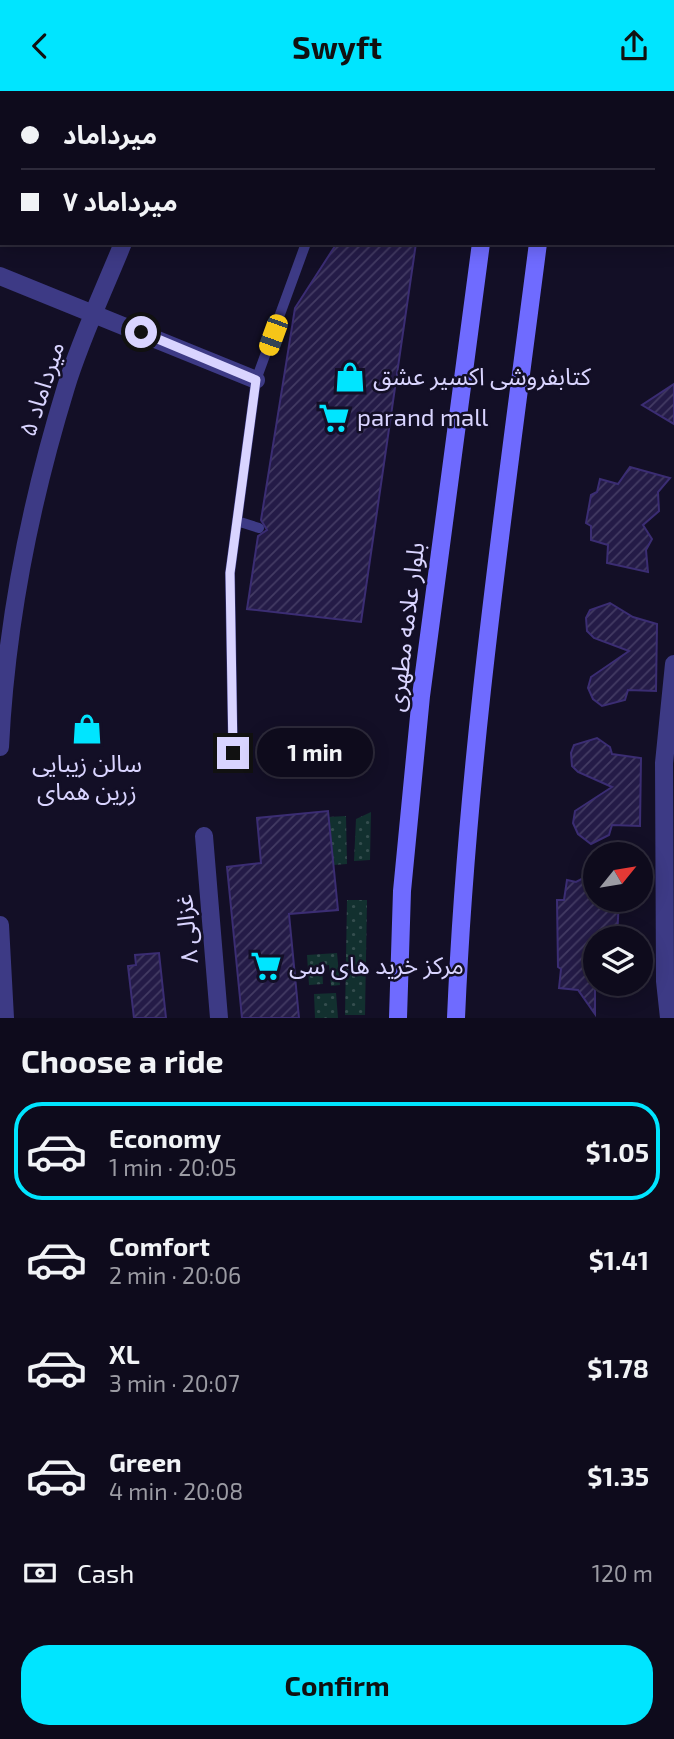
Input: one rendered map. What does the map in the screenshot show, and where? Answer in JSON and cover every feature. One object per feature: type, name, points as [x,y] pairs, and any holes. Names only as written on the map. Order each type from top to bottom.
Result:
[{"type":"main road","name":"بلوار علامه مطهری","points":[[398,1018],[402,891],[421,696],[481,245]]},
{"type":"main road","points":[[456,1018],[461,907],[478,715],[538,245]]},
{"type":"street","name":"میرداماد ۵","points":[[0,747],[13,603],[37,490],[66,384],[122,245]]},
{"type":"street","points":[[0,275],[256,380]]},
{"type":"street","points":[[670,1017],[665,981],[664,763],[674,664]]},
{"type":"street","name":"غزالی ۸","points":[[204,836],[219,1018]]},
{"type":"street","points":[[0,925],[5,1018]]},
{"type":"lane","points":[[233,753],[230,573],[256,380],[305,245]]},
{"type":"lane","points":[[237,521],[259,528]]},
{"type":"green space","points":[[371,812],[370,860],[354,861],[356,819]]},
{"type":"green space","points":[[346,816],[347,864],[333,865],[328,817]]},
{"type":"green space","points":[[347,900],[367,900],[365,1015],[345,1015]]},
{"type":"green space","points":[[337,953],[340,985],[331,986],[329,965],[322,966],[323,984],[309,985],[307,955]]},
{"type":"green space","points":[[336,993],[338,1018],[315,1018],[314,994]]},
{"type":"building","name":"parand mall","points":[[336,245],[416,245],[361,622],[247,609],[258,536],[267,530],[261,520],[295,308]]},
{"type":"building","points":[[674,384],[674,424],[642,405]]},
{"type":"building","points":[[630,467],[670,478],[658,492],[659,511],[643,525],[652,539],[646,550],[648,572],[607,563],[608,545],[591,540],[591,526],[586,523],[591,495],[597,492],[600,479],[618,484]]},
{"type":"building","points":[[610,603],[633,617],[657,624],[656,691],[628,690],[625,700],[602,706],[593,699],[588,688],[591,677],[629,651],[594,638],[587,631],[586,618],[590,610]]},
{"type":"building","points":[[597,738],[610,747],[612,754],[641,758],[640,826],[612,825],[609,835],[595,842],[588,842],[578,834],[573,823],[575,811],[612,787],[578,772],[572,766],[571,753],[574,745]]},
{"type":"building","name":"مرکز خرید های سی","points":[[328,811],[338,910],[289,914],[299,1018],[242,1018],[227,867],[261,863],[257,818]]},
{"type":"building","points":[[583,878],[583,912],[618,912],[618,926],[583,926],[583,996],[595,996],[595,1014],[578,990],[559,988],[561,969],[558,967],[557,900],[564,900],[567,880],[576,882]]},
{"type":"building","points":[[159,953],[166,1018],[134,1018],[128,966],[136,965],[135,955]]},
{"type":"place","name":"کتابفروشی اکسیر عشق","points":[[350,377]]},
{"type":"place","name":"parand mall","points":[[334,418]]},
{"type":"place","name":"سالن زیبایی زرین همای","points":[[87,729]]},
{"type":"place","name":"مرکز خرید های سی","points":[[266,966]]},
{"type":"route","points":[[141,332],[256,380],[230,573],[233,753]]}]
